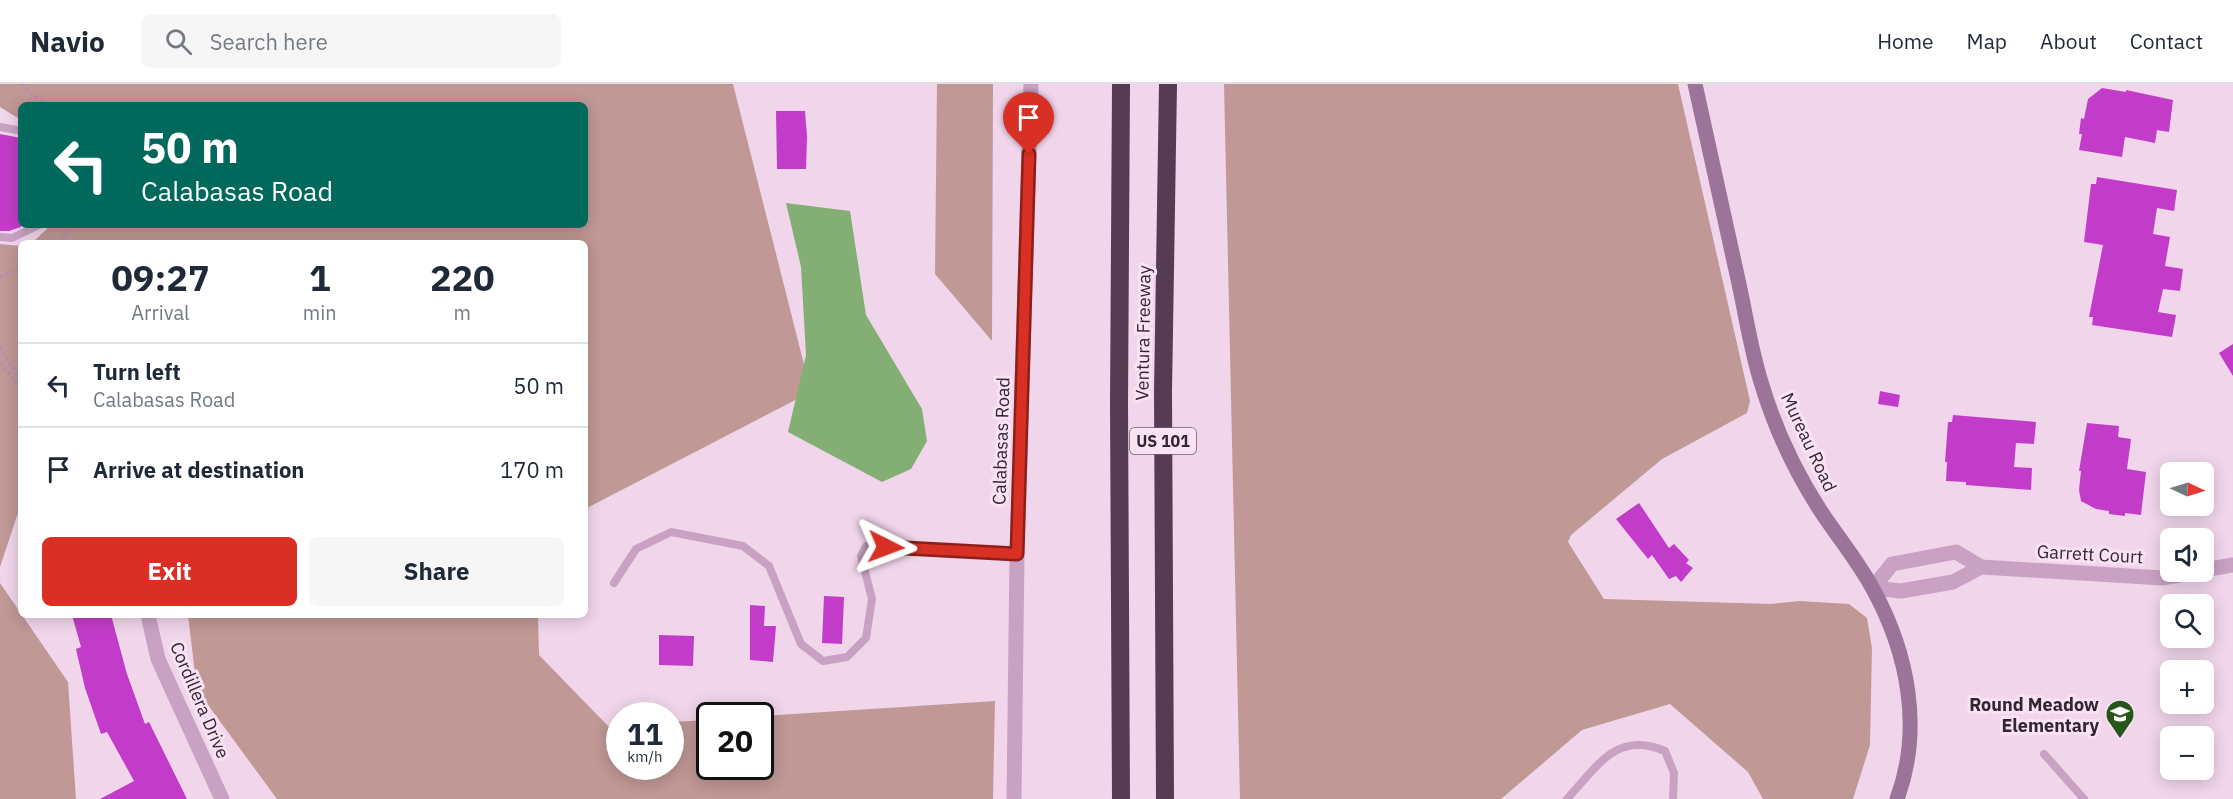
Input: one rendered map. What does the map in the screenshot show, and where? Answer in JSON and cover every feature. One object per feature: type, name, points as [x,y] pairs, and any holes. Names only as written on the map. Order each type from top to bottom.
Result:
[{"type":"highway","name":"Ventura Freeway","points":[[1121,84],[1119,403],[1121,799]]},
{"type":"highway","name":"Ventura Freeway","points":[[1165,799],[1163,392],[1168,84]]},
{"type":"main road","name":"Mureau Road","points":[[1695,84],[1760,381],[1790,457],[1818,508],[1873,588],[1893,633],[1906,677],[1911,711],[1910,743],[1906,769],[1897,799]]},
{"type":"street","name":"Calabasas Road","points":[[1014,799],[1017,554],[1031,84]]},
{"type":"street","name":"Garrett Court","points":[[1873,588],[1892,564],[1956,552],[1981,567],[2160,578]]},
{"type":"street","points":[[2214,568],[2233,565]]},
{"type":"street","points":[[1873,588],[1901,591],[1953,582],[1981,567]]},
{"type":"street","name":"Cordillera Drive","points":[[149,618],[158,659],[222,799]]},
{"type":"lane","points":[[0,126],[18,129]]},
{"type":"lane","points":[[0,237],[12,238],[33,228]]},
{"type":"lane","points":[[614,583],[636,549],[671,532],[742,546],[769,566],[801,644],[823,661],[847,657],[866,638],[872,599],[861,556],[866,546],[1017,554]]},
{"type":"lane","points":[[1567,799],[1613,751],[1630,745],[1649,744],[1665,751],[1674,773],[1673,799]]},
{"type":"lane","points":[[2044,754],[2084,799]]},
{"type":"path","points":[[22,84],[42,102]]},
{"type":"path","points":[[0,277],[18,269]]},
{"type":"path","points":[[0,347],[18,377]]},
{"type":"path","points":[[0,363],[18,384]]},
{"type":"shaded area","points":[[0,84],[733,84],[811,392],[588,507],[588,240],[35,240],[48,228],[588,228],[588,102],[18,102],[18,118],[0,107]]},
{"type":"shaded area","points":[[937,84],[993,84],[992,341],[935,274]]},
{"type":"shaded area","points":[[1224,84],[1678,84],[1750,401],[1747,413],[1662,459],[1571,535],[1568,542],[1604,599],[1771,604],[1799,601],[1849,604],[1867,618],[1872,648],[1870,745],[1853,799],[1763,799],[1748,772],[1670,704],[1582,730],[1501,799],[1240,799]]},
{"type":"shaded area","points":[[786,203],[850,211],[866,315],[922,409],[927,441],[911,469],[882,482],[788,432],[806,355],[801,267]]},
{"type":"shaded area","points":[[0,244],[18,246],[18,513],[0,567]]},
{"type":"shaded area","points":[[0,583],[18,609],[18,618],[24,618],[68,682],[76,799],[0,799]]},
{"type":"shaded area","points":[[188,618],[538,618],[539,655],[606,724],[606,780],[684,780],[684,721],[696,721],[696,780],[774,780],[774,715],[995,701],[993,799],[277,799],[197,690]]},
{"type":"building","points":[[2102,88],[2126,92],[2126,90],[2173,100],[2169,132],[2157,130],[2155,143],[2125,137],[2122,157],[2079,150],[2082,134],[2079,134],[2081,118],[2084,119],[2088,99]]},
{"type":"building","points":[[776,111],[805,111],[806,169],[777,169]]},
{"type":"building","points":[[0,134],[18,137],[18,228],[0,231]]},
{"type":"building","points":[[2097,177],[2177,190],[2174,211],[2157,208],[2153,234],[2170,237],[2165,266],[2183,269],[2180,291],[2163,289],[2158,312],[2176,315],[2172,337],[2092,325],[2093,317],[2089,317],[2103,245],[2084,242],[2091,184],[2096,184]]},
{"type":"building","points":[[2233,344],[2233,376],[2219,353]]},
{"type":"building","points":[[1880,391],[1900,395],[1898,407],[1878,404]]},
{"type":"building","points":[[1953,415],[2036,422],[2034,444],[2016,443],[2014,467],[2032,468],[2031,490],[1966,485],[1966,482],[1946,481],[1948,422],[1952,422]]},
{"type":"building","points":[[2087,423],[2119,426],[2118,437],[2131,439],[2127,469],[2146,472],[2141,515],[2109,514],[2109,511],[2096,509],[2081,501],[2079,490],[2081,471],[2079,471]]},
{"type":"building","points":[[1639,503],[1669,548],[1674,544],[1689,560],[1686,563],[1693,568],[1681,582],[1676,576],[1669,579],[1652,555],[1648,559],[1616,519]]},
{"type":"building","points":[[824,596],[844,597],[842,644],[822,643]]},
{"type":"building","points":[[750,605],[765,606],[764,626],[776,626],[773,662],[750,660]]},
{"type":"building","points":[[73,618],[112,618],[127,674],[145,724],[149,722],[187,799],[100,799],[134,781],[107,732],[101,734],[85,688],[76,649],[81,647]]},
{"type":"building","points":[[659,635],[694,636],[693,666],[659,665]]},
{"type":"place","name":"Round Meadow Elementary","points":[[2120,740]]},
{"type":"route","points":[[886,547],[1017,554],[1029,154]]}]
